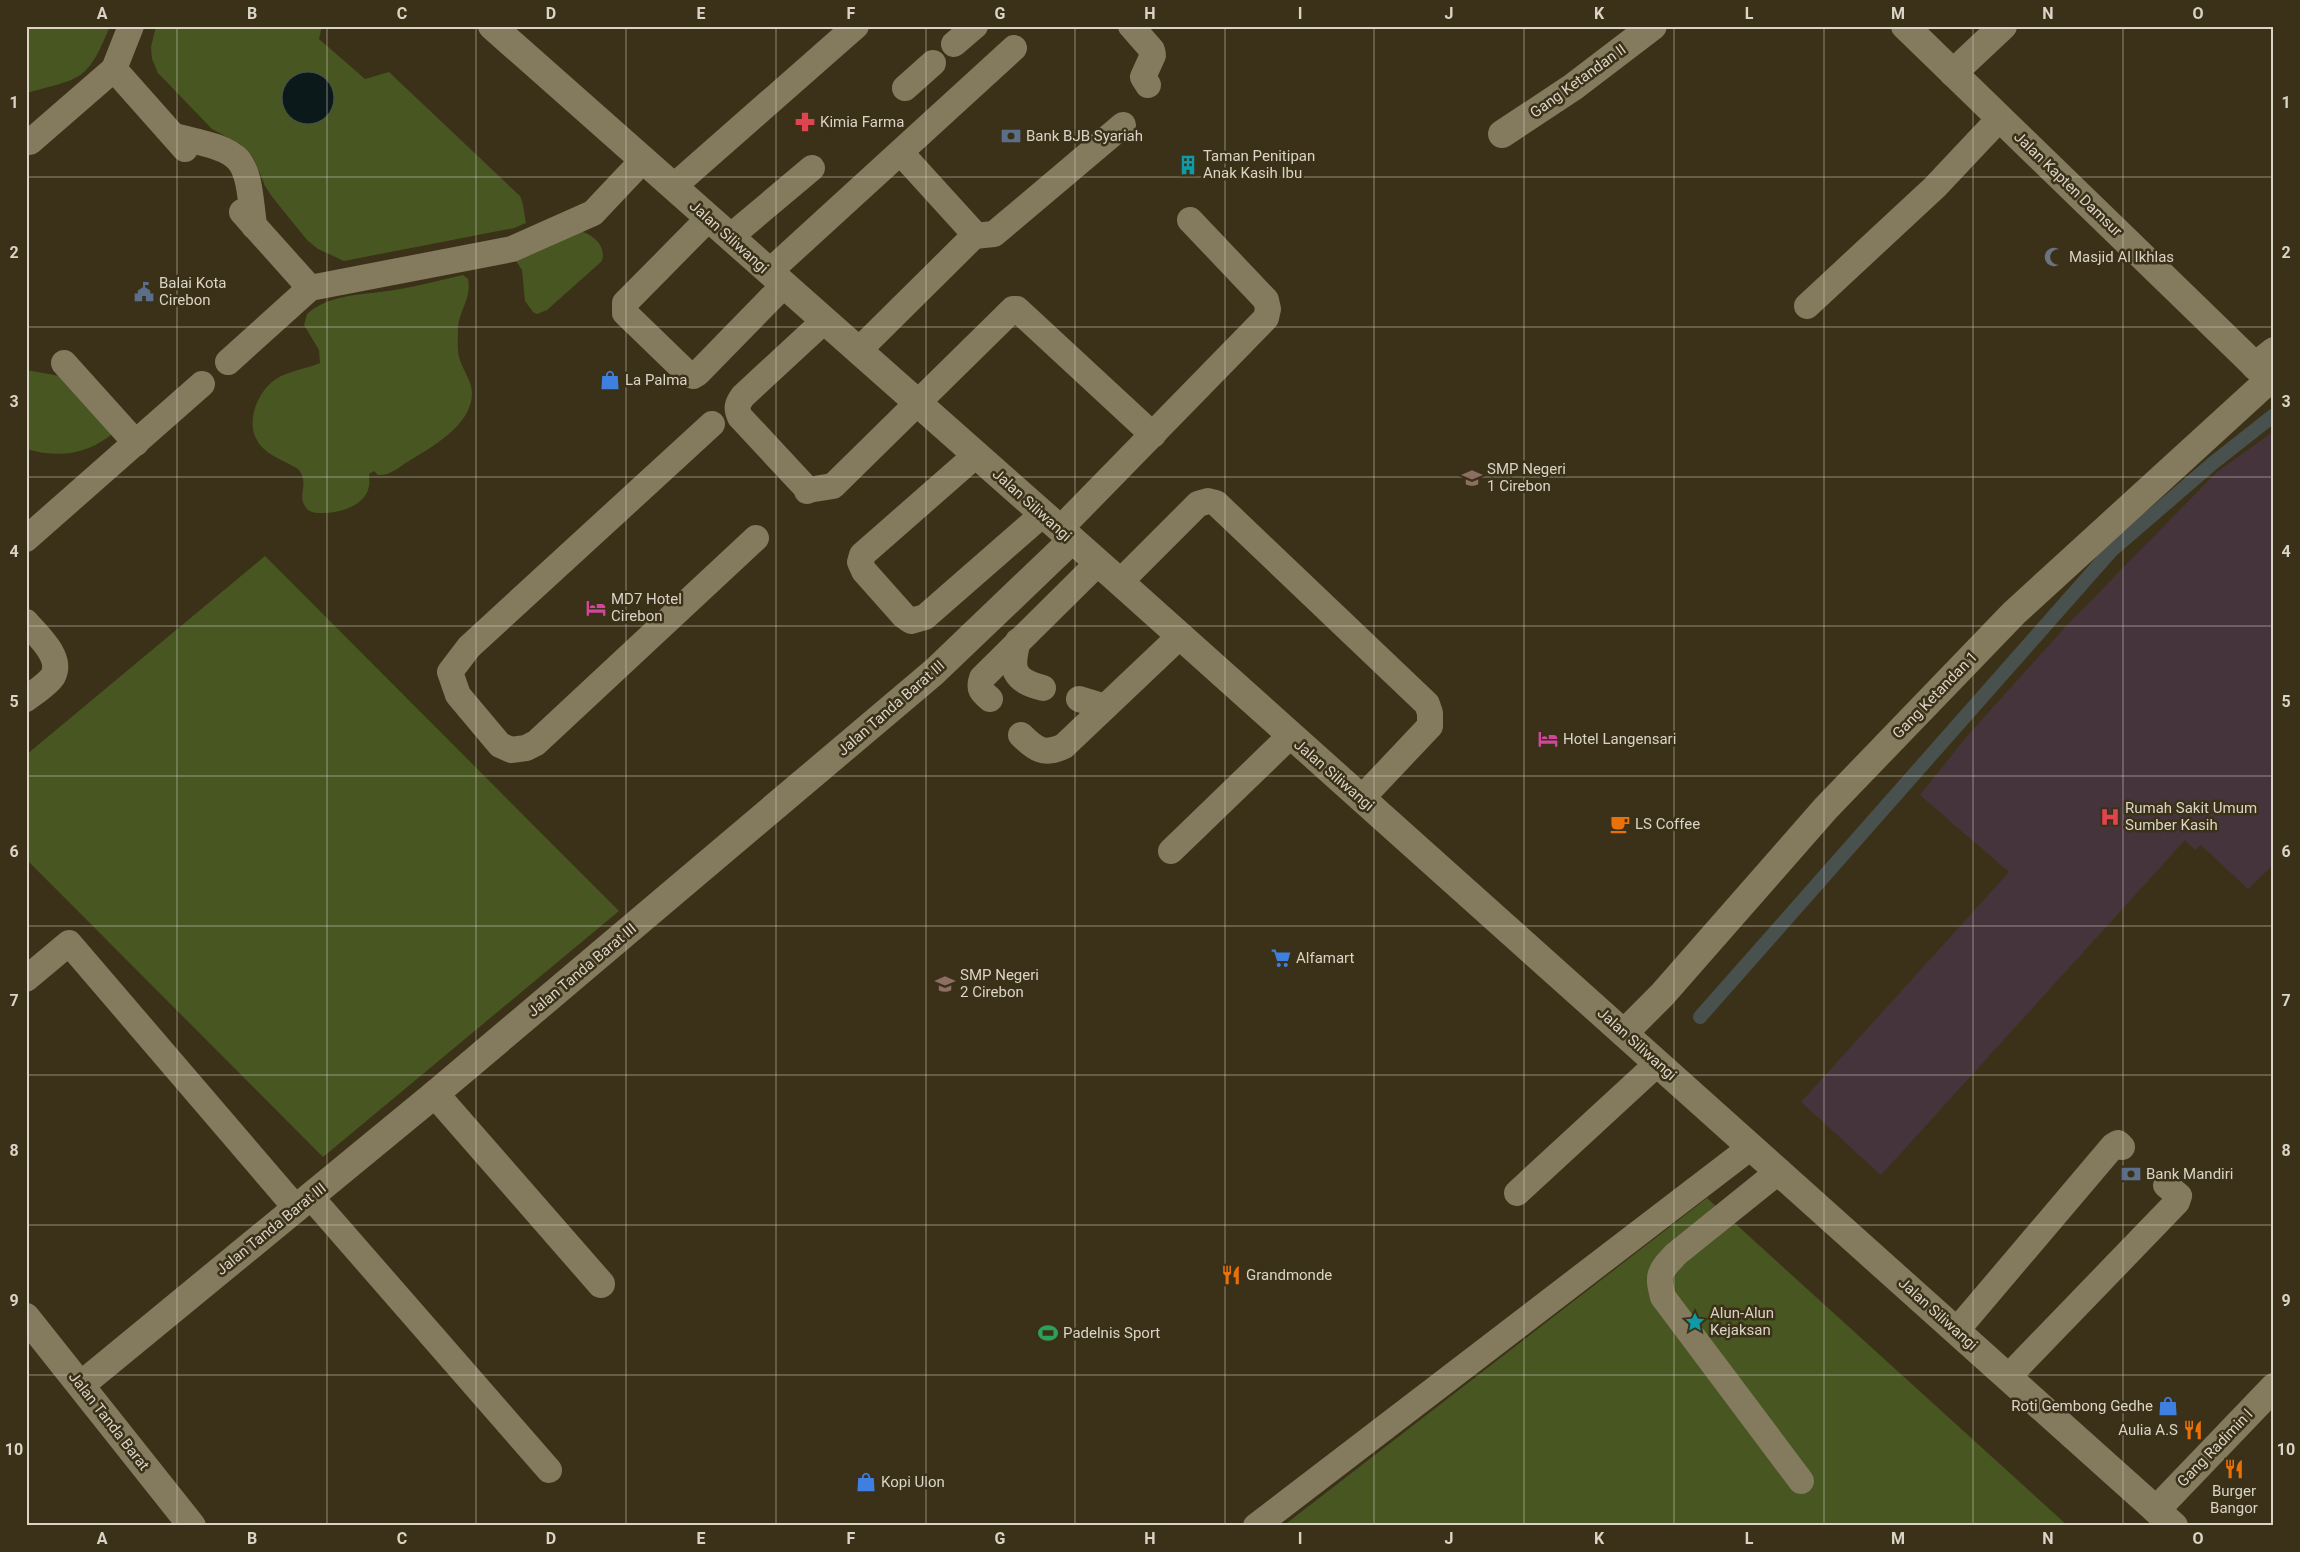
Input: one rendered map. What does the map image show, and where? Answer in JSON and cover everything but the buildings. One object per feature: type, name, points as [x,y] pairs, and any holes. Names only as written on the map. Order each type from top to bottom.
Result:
[{"type":"street","name":"Jalan Siliwangi","points":[[492,26],[1120,582],[2165,1518]]},
{"type":"street","name":"Gang Ketandan II","points":[[1502,134],[1573,87],[1653,26]]},
{"type":"street","name":"Jalan Kapten Damsur","points":[[1905,26],[2268,370]]},
{"type":"street","points":[[1953,73],[2003,26]]},
{"type":"street","name":"Gang Ketandan 1","points":[[1624,1033],[1662,995],[1826,808],[2014,614],[2268,370]]},
{"type":"street","name":"Jalan Tanda Barat III","points":[[80,1385],[435,1094],[934,672],[1058,528]]},
{"type":"street","points":[[435,1094],[601,1284]]},
{"type":"street","name":"Jalan Tanda Barat","points":[[26,1317],[80,1385],[181,1522]]},
{"type":"street","name":"Gang Radimin l","points":[[2165,1518],[2274,1387]]},
{"type":"lane","points":[[30,142],[114,68],[131,26]]},
{"type":"lane","points":[[673,187],[856,26]]},
{"type":"lane","points":[[954,44],[975,26]]},
{"type":"lane","points":[[1131,26],[1152,50],[1153,55],[1143,77],[1148,85]]},
{"type":"lane","points":[[708,218],[625,303],[624,307],[625,313],[688,374],[693,376],[698,373],[776,279],[900,152],[1014,48]]},
{"type":"lane","points":[[904,88],[932,63]]},
{"type":"lane","points":[[114,68],[194,159]]},
{"type":"lane","points":[[1807,306],[1935,187],[2000,118]]},
{"type":"lane","points":[[858,351],[974,236],[994,234],[1123,125]]},
{"type":"lane","points":[[174,136],[226,149],[237,158],[246,170],[254,226]]},
{"type":"lane","points":[[900,152],[971,230],[974,236]]},
{"type":"lane","points":[[228,362],[310,288],[512,249],[538,240],[593,214],[643,160]]},
{"type":"lane","points":[[730,237],[812,168]]},
{"type":"lane","points":[[234,203],[310,288]]},
{"type":"lane","points":[[976,455],[862,556],[860,562],[864,571],[904,616],[912,620],[925,617],[1058,528],[1154,435],[1266,318],[1268,309],[1266,300],[1190,220]]},
{"type":"lane","points":[[824,320],[743,396],[738,403],[737,410],[740,417],[808,491],[832,486],[1009,311],[1016,309],[1154,435]]},
{"type":"lane","points":[[64,363],[136,443]]},
{"type":"lane","points":[[26,539],[202,384]]},
{"type":"lane","points":[[712,424],[469,647],[450,672],[458,695],[500,745],[511,750],[526,748],[536,743],[756,538]]},
{"type":"lane","points":[[1120,582],[1198,504],[1208,501],[1216,503],[1427,704],[1430,713],[1430,726],[1361,799]]},
{"type":"lane","points":[[990,699],[981,691],[982,678],[1098,563]]},
{"type":"lane","points":[[26,622],[53,654],[56,666],[53,677],[26,699]]},
{"type":"lane","points":[[1021,735],[1033,747],[1044,751],[1064,746],[1180,636]]},
{"type":"lane","points":[[1018,641],[1014,656],[1014,670],[1020,679],[1043,688]]},
{"type":"lane","points":[[1079,699],[1105,707]]},
{"type":"lane","points":[[1170,851],[1290,736]]},
{"type":"lane","points":[[26,979],[69,943],[549,1470]]},
{"type":"lane","points":[[1517,1193],[1658,1063]]},
{"type":"lane","points":[[1957,1330],[2113,1146],[2118,1143],[2122,1147]]},
{"type":"lane","points":[[1256,1526],[1751,1147]]},
{"type":"lane","points":[[1779,1171],[1676,1254],[1662,1269],[1658,1277],[1663,1297],[1801,1481]]},
{"type":"lane","points":[[2008,1377],[2178,1202],[2179,1196],[2166,1186]]},
{"type":"shaded area","points":[[303,72],[313,72],[322,76],[330,84],[334,98],[330,112],[322,120],[313,124],[303,124],[294,120],[286,112],[282,103],[282,93],[286,84],[294,76]]},
{"type":"shaded area","name":"Rumah Sakit Umum Sumber Kasih","points":[[2274,431],[2274,864],[2248,889],[2201,845],[2195,850],[2185,840],[1881,1175],[1801,1102],[2009,872],[1920,795],[1968,735],[2069,623],[2217,472]]},
{"type":"green space","points":[[26,26],[110,26],[95,58],[80,75],[60,84],[26,93]]},
{"type":"green space","points":[[156,26],[322,26],[319,39],[365,79],[389,72],[520,196],[526,223],[514,228],[344,261],[318,249],[307,240],[273,198],[265,186],[253,157],[240,144],[212,129],[158,73],[152,59],[151,47]]},
{"type":"green space","points":[[575,230],[586,233],[600,244],[603,255],[602,261],[547,310],[537,314],[533,312],[525,301],[522,270],[514,258]]},
{"type":"green space","points":[[463,275],[468,279],[469,286],[467,299],[460,317],[458,351],[460,362],[472,393],[470,405],[465,415],[458,425],[439,442],[394,471],[382,475],[378,475],[374,471],[369,474],[367,493],[357,504],[343,510],[328,513],[317,513],[307,509],[302,499],[302,474],[298,469],[264,449],[257,441],[253,422],[257,402],[269,385],[286,374],[320,363],[319,350],[304,325],[307,314],[316,307],[337,298],[384,292]]},
{"type":"green space","points":[[26,370],[71,378],[117,430],[96,444],[74,452],[51,454],[26,449]]},
{"type":"green space","points":[[265,556],[619,911],[323,1157],[26,859],[26,755]]},
{"type":"green space","name":"Alun-Alun Kejaksan","points":[[1707,1198],[2068,1526],[1283,1526]]},
{"type":"waterway","points":[[1700,1017],[2111,551],[2213,463],[2274,415]]},
{"type":"place","name":"Kimia Farma","points":[[805,122]]},
{"type":"place","name":"Bank BJB Syariah","points":[[1011,136]]},
{"type":"place","name":"Taman Penitipan Anak Kasih Ibu","points":[[1188,165]]},
{"type":"place","name":"Masjid Al Ikhlas","points":[[2054,257]]},
{"type":"place","name":"Balai Kota Cirebon","points":[[144,292]]},
{"type":"place","name":"La Palma","points":[[610,380]]},
{"type":"place","name":"SMP Negeri 1 Cirebon","points":[[1472,478]]},
{"type":"place","name":"MD7 Hotel Cirebon","points":[[596,608]]},
{"type":"place","name":"Hotel Langensari","points":[[1548,739]]},
{"type":"place","name":"Rumah Sakit Umum Sumber Kasih","points":[[2110,817]]},
{"type":"place","name":"LS Coffee","points":[[1620,824]]},
{"type":"place","name":"Alfamart","points":[[1281,958]]},
{"type":"place","name":"SMP Negeri 2 Cirebon","points":[[945,984]]},
{"type":"place","name":"Bank Mandiri","points":[[2131,1174]]},
{"type":"place","name":"Grandmonde","points":[[1231,1275]]},
{"type":"place","name":"Alun-Alun Kejaksan","points":[[1695,1322]]},
{"type":"place","name":"Padelnis Sport","points":[[1048,1333]]},
{"type":"place","name":"Roti Gembong Gedhe","points":[[2168,1406]]},
{"type":"place","name":"Aulia A.S","points":[[2193,1430]]},
{"type":"place","name":"Burger Bangor","points":[[2234,1469]]},
{"type":"place","name":"Kopi Ulon","points":[[866,1482]]}]
